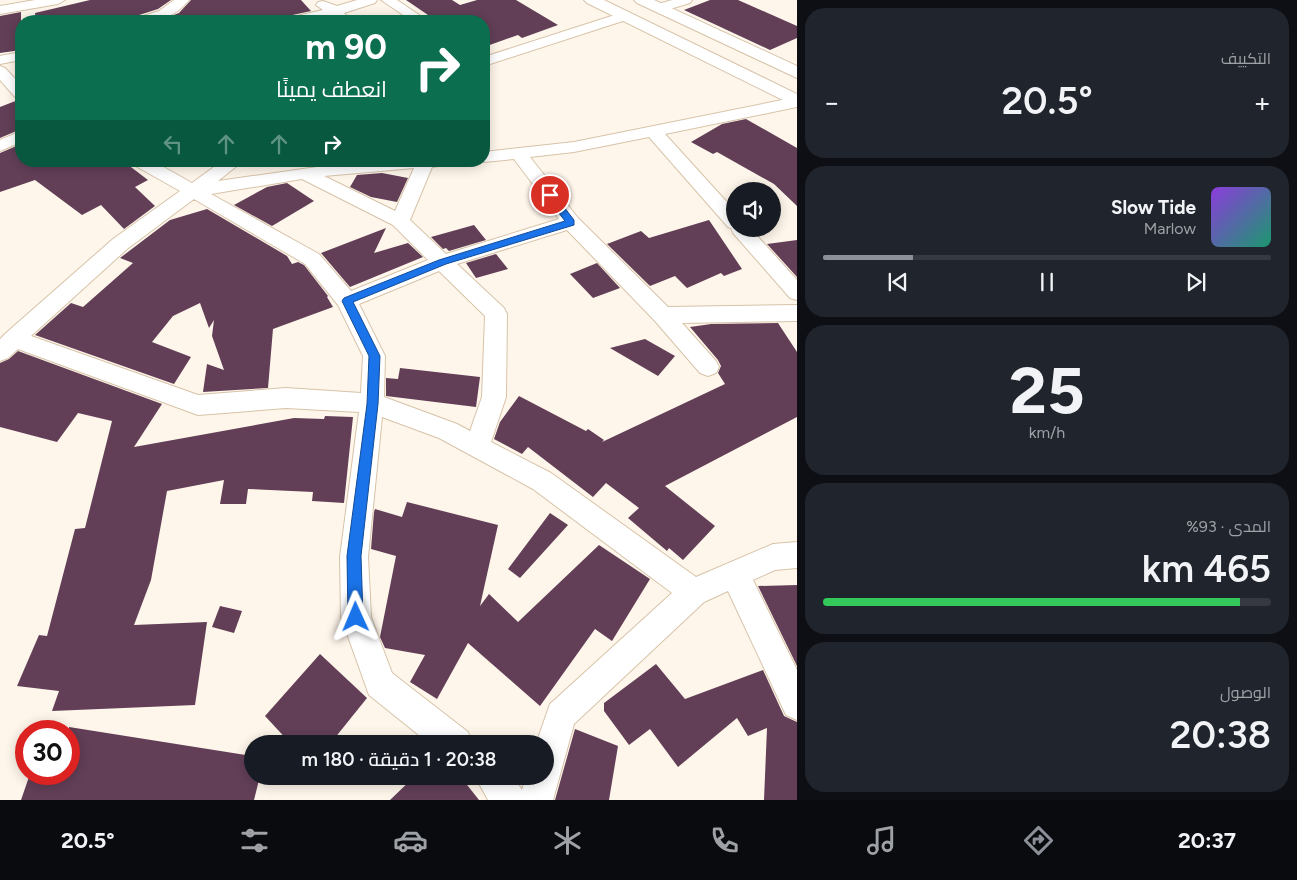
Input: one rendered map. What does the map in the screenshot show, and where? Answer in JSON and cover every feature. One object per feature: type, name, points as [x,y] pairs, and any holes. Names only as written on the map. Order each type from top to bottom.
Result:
[{"type":"street","points":[[0,10],[58,0]]},
{"type":"street","points":[[161,15],[182,0]]},
{"type":"street","points":[[317,0],[339,15]]},
{"type":"street","points":[[342,15],[370,0]]},
{"type":"street","points":[[388,0],[412,15]]},
{"type":"street","points":[[592,0],[797,101]]},
{"type":"street","points":[[642,0],[797,73]]},
{"type":"street","points":[[660,8],[685,0]]},
{"type":"street","points":[[490,60],[624,16]]},
{"type":"street","points":[[0,60],[15,57]]},
{"type":"street","points":[[0,72],[15,94]]},
{"type":"street","points":[[490,156],[574,147],[797,101]]},
{"type":"street","points":[[653,131],[726,213]]},
{"type":"street","points":[[0,146],[15,139]]},
{"type":"street","points":[[518,153],[570,222],[663,315],[708,367]]},
{"type":"street","points":[[151,167],[312,259],[347,301],[374,356],[372,404],[354,556],[356,617],[380,684],[445,735]]},
{"type":"street","points":[[7,346],[120,244],[226,167]]},
{"type":"street","points":[[193,191],[265,179],[307,175],[334,167]]},
{"type":"street","points":[[400,221],[429,167]]},
{"type":"street","points":[[307,175],[400,221],[496,314],[494,397],[477,446]]},
{"type":"street","points":[[347,301],[442,262],[570,222]]},
{"type":"street","points":[[747,237],[797,293]]},
{"type":"street","points":[[663,315],[797,314]]},
{"type":"street","points":[[7,346],[198,405],[286,398],[372,404],[448,431],[542,481],[694,592]]},
{"type":"street","points":[[554,741],[562,715],[694,592],[773,557],[797,555]]},
{"type":"street","points":[[735,574],[797,704]]},
{"type":"street","points":[[498,785],[508,800]]},
{"type":"street","points":[[536,800],[540,785]]},
{"type":"building","points":[[90,0],[171,0],[158,9],[139,15],[35,15],[35,13]]},
{"type":"building","points":[[191,0],[301,0],[311,11],[293,15],[174,15],[179,13]]},
{"type":"building","points":[[406,0],[452,0],[460,5],[477,0],[516,0],[558,25],[522,38],[518,35],[490,45],[490,15],[428,15]]},
{"type":"building","points":[[710,0],[738,0],[797,26],[797,38],[770,50],[684,10]]},
{"type":"building","points":[[21,12],[21,15],[15,15],[15,51],[0,53],[0,16]]},
{"type":"building","points":[[15,101],[15,132],[0,138],[0,107]]},
{"type":"building","points":[[746,119],[797,148],[797,206],[781,191],[781,182],[770,182],[717,152],[713,154],[691,142],[722,124]]},
{"type":"building","points":[[15,147],[15,167],[131,167],[148,180],[135,187],[155,206],[124,229],[101,205],[82,215],[35,180],[0,192],[0,153]]},
{"type":"building","points":[[382,173],[408,178],[397,202],[371,197],[350,187],[357,175]]},
{"type":"building","points":[[287,183],[314,201],[272,226],[234,205],[267,187]]},
{"type":"building","points":[[207,209],[287,256],[292,264],[298,262],[304,265],[328,296],[333,307],[273,329],[268,388],[203,392],[207,364],[224,370],[212,336],[214,320],[209,328],[200,303],[173,316],[152,342],[191,357],[174,384],[35,335],[71,303],[83,307],[133,263],[120,258],[170,220]]},
{"type":"building","points":[[709,220],[742,269],[724,276],[721,273],[687,288],[675,276],[650,286],[607,244],[641,231],[649,238]]},
{"type":"building","points":[[474,225],[486,240],[449,251],[446,248],[443,249],[431,237]]},
{"type":"building","points":[[386,228],[374,253],[408,243],[423,257],[350,287],[321,253]]},
{"type":"building","points":[[797,240],[797,277],[767,244]]},
{"type":"building","points":[[496,254],[508,269],[476,278],[466,263]]},
{"type":"building","points":[[597,263],[620,288],[593,298],[570,274]]},
{"type":"building","points":[[778,323],[797,352],[797,417],[665,486],[715,526],[683,560],[669,548],[667,551],[628,518],[639,508],[606,483],[593,497],[528,447],[522,454],[494,439],[500,422],[519,396],[586,431],[588,429],[604,440],[602,442],[725,384],[718,373],[721,366],[718,360],[690,327],[711,324]]},
{"type":"building","points":[[645,339],[675,356],[658,376],[610,348]]},
{"type":"building","points":[[18,351],[162,404],[134,447],[294,418],[324,419],[325,416],[353,417],[344,503],[312,501],[313,492],[248,489],[246,504],[220,504],[224,480],[167,491],[151,580],[134,625],[207,622],[195,705],[52,711],[59,691],[17,686],[39,635],[47,636],[75,529],[85,528],[112,421],[78,413],[57,442],[0,427],[0,363],[9,359]]},
{"type":"building","points":[[400,368],[480,377],[476,407],[386,396],[386,378],[398,379]]},
{"type":"building","points":[[407,502],[498,525],[480,606],[489,594],[518,622],[599,545],[650,579],[612,641],[595,629],[540,706],[468,643],[437,699],[410,682],[425,655],[385,648],[380,637],[396,556],[371,549],[374,512],[375,509],[402,517]]},
{"type":"building","points":[[550,513],[568,525],[520,578],[508,569]]},
{"type":"building","points":[[797,585],[797,666],[758,586]]},
{"type":"building","points":[[220,606],[242,611],[234,633],[212,627]]},
{"type":"building","points":[[320,654],[367,698],[337,735],[283,735],[265,716]]},
{"type":"building","points":[[656,664],[685,699],[763,670],[784,716],[797,722],[797,800],[764,800],[767,728],[748,736],[737,718],[678,767],[650,729],[629,745],[604,711],[604,703]]},
{"type":"building","points":[[80,729],[244,755],[244,785],[258,785],[254,800],[21,800],[26,785],[80,785]]},
{"type":"building","points":[[575,729],[618,746],[609,800],[555,800]]},
{"type":"building","points":[[406,785],[467,785],[479,800],[390,800]]},
{"type":"route","points":[[356,617],[354,556],[372,404],[374,356],[347,301],[442,262],[570,222],[550,195]]}]
